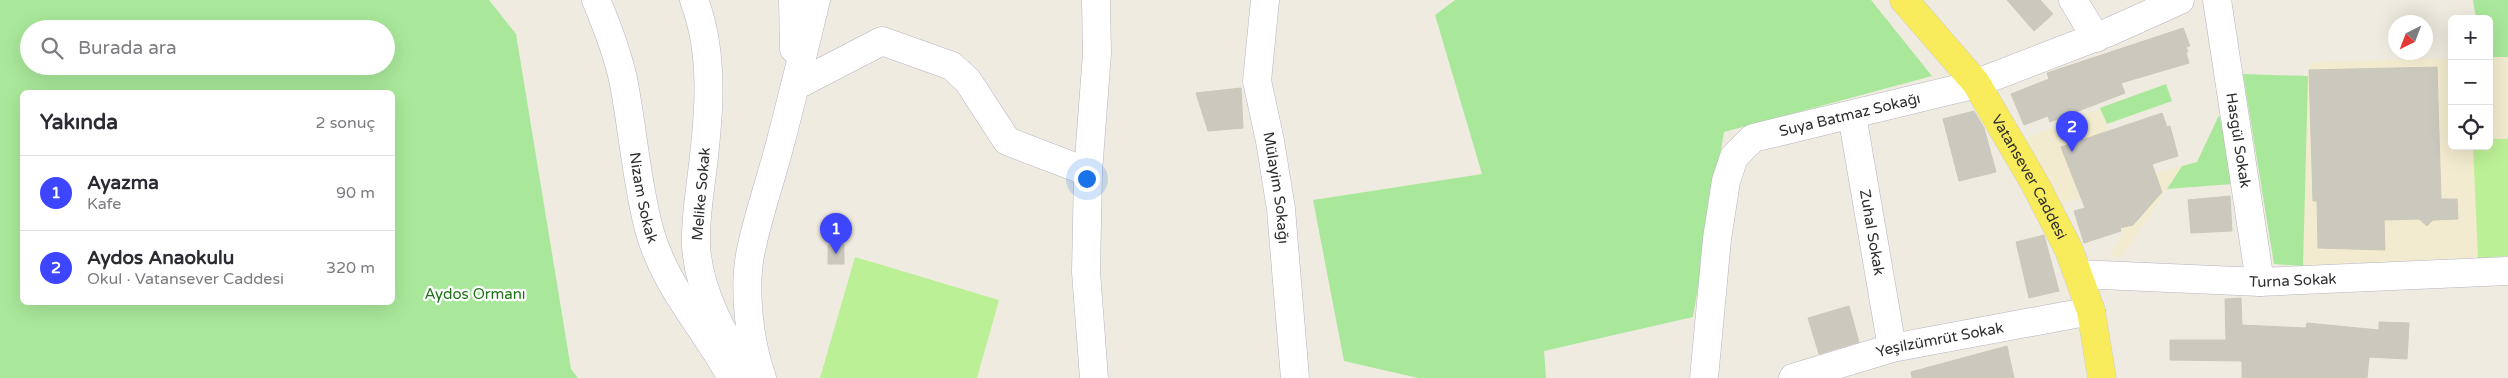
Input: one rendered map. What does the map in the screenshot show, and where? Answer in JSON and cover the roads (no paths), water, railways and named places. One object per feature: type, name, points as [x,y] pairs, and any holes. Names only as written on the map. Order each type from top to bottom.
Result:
[{"type":"main road","name":"Vatansever Caddesi","points":[[1904,0],[1976,83],[2035,184],[2069,250],[2078,274],[2090,311],[2102,378]]},
{"type":"street","name":"Nizam Sokak","points":[[596,0],[615,48],[623,80],[648,220],[659,257],[684,306],[732,378]]},
{"type":"street","name":"Melike Sokak","points":[[694,0],[705,37],[708,76],[707,126],[696,220],[696,248],[701,275],[715,316],[730,346],[751,378]]},
{"type":"street","points":[[793,0],[795,86]]},
{"type":"street","points":[[762,378],[753,339],[747,278],[751,250],[816,0]]},
{"type":"street","points":[[1094,378],[1086,272],[1088,172],[1097,53],[1096,0]]},
{"type":"street","name":"Mülayim Sokağı","points":[[1265,0],[1257,81],[1270,141],[1281,209],[1295,378]]},
{"type":"street","points":[[2074,0],[2096,38]]},
{"type":"street","name":"Suya Batmaz Sokağı","points":[[1704,378],[1717,239],[1726,181],[1734,157],[1753,138],[1852,116],[1976,83],[2096,38],[2180,0]]},
{"type":"street","name":"Hasgül Sokak","points":[[2217,0],[2260,282]]},
{"type":"street","points":[[795,86],[882,41],[952,66],[968,81],[1007,141],[1088,172]]},
{"type":"street","name":"Zuhal Sokak","points":[[1852,116],[1892,348]]},
{"type":"street","name":"Turna Sokak","points":[[2078,274],[2260,282],[2508,274]]},
{"type":"street","name":"Yeşilzümrüt Sokak","points":[[1793,378],[1892,348],[2090,311]]},
{"type":"place","name":"Aydos Anaokulu","points":[[2072,152]]},
{"type":"place","name":"Ayazma","points":[[836,254]]},
{"type":"park label","name":"Aydos Ormanı","points":[[475,294]]}]
